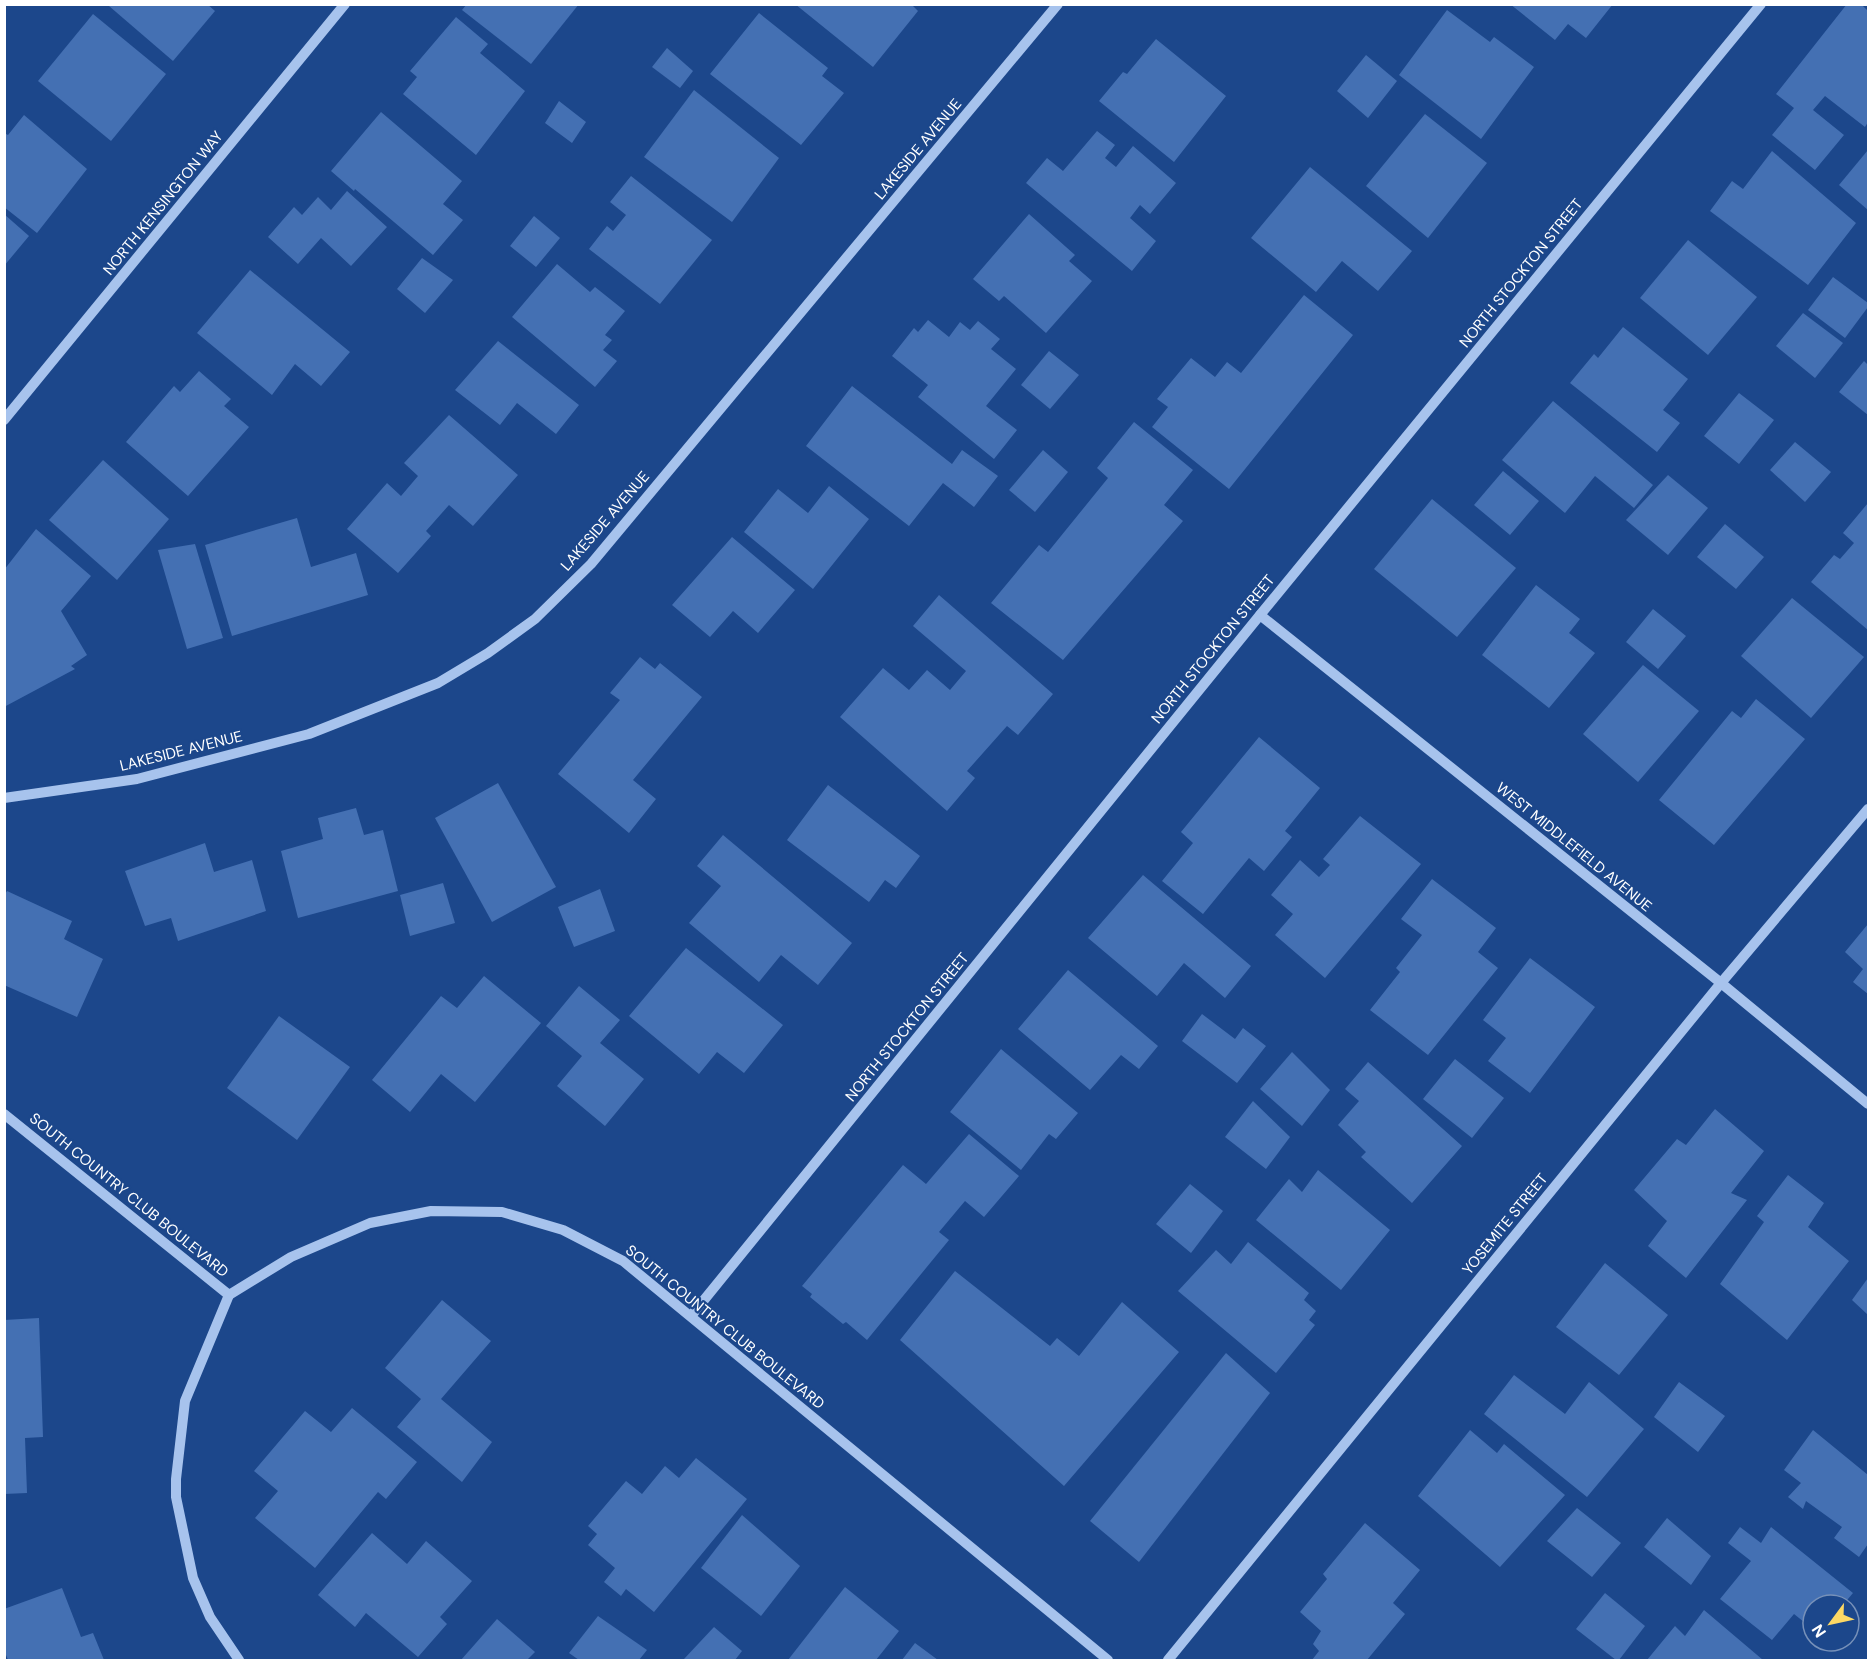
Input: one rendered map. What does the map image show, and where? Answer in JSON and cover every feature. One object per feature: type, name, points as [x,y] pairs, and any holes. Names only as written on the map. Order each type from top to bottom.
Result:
[{"type":"street","name":"NORTH KENSINGTON WAY","points":[[4,420],[345,4]]},
{"type":"street","name":"LAKESIDE AVENUE","points":[[4,798],[137,779],[309,734],[438,683],[488,653],[535,619],[591,564],[1058,4]]},
{"type":"street","name":"NORTH STOCKTON STREET","points":[[691,1316],[1260,615],[1761,4]]},
{"type":"street","name":"WEST MIDDLEFIELD AVENUE","points":[[1260,615],[1869,1104]]},
{"type":"street","name":"YOSEMITE STREET","points":[[1168,1660],[1721,983],[1869,809]]},
{"type":"street","name":"SOUTH COUNTRY CLUB BOULEVARD","points":[[4,1114],[229,1295],[291,1257],[370,1223],[431,1211],[502,1212],[563,1230],[623,1261],[1108,1660]]},
{"type":"street","points":[[229,1295],[185,1401],[176,1497],[193,1578],[210,1617],[240,1660]]},
{"type":"building","points":[[111,4],[207,4],[215,11],[173,61],[109,6]]},
{"type":"building","points":[[467,4],[579,4],[531,64],[462,10]]},
{"type":"building","points":[[795,4],[911,4],[918,11],[873,67]]},
{"type":"building","points":[[1510,4],[1613,4],[1586,38],[1568,24],[1555,40]]},
{"type":"building","points":[[1847,4],[1861,4],[1868,11],[1868,122],[1865,127],[1825,96],[1813,110],[1844,135],[1815,170],[1772,135],[1794,108],[1776,94]]},
{"type":"building","points":[[1447,10],[1490,42],[1494,37],[1534,67],[1481,139],[1399,75]]},
{"type":"building","points":[[759,13],[828,68],[822,76],[844,93],[801,145],[710,74]]},
{"type":"building","points":[[93,14],[166,74],[111,141],[38,81]]},
{"type":"building","points":[[456,17],[488,44],[480,53],[525,91],[476,155],[403,94],[417,77],[410,71]]},
{"type":"building","points":[[1156,39],[1226,96],[1174,162],[1099,101],[1123,72],[1127,74]]},
{"type":"building","points":[[667,48],[693,71],[680,88],[652,67]]},
{"type":"building","points":[[1366,55],[1397,81],[1368,118],[1337,91]]},
{"type":"building","points":[[694,90],[779,158],[732,222],[644,157]]},
{"type":"building","points":[[559,101],[586,122],[572,143],[545,123]]},
{"type":"building","points":[[381,112],[462,181],[443,204],[463,220],[433,255],[331,171]]},
{"type":"building","points":[[1425,114],[1487,163],[1428,238],[1366,186]]},
{"type":"building","points":[[24,115],[87,169],[37,233],[4,207],[4,133],[8,135]]},
{"type":"building","points":[[1097,131],[1115,145],[1105,158],[1116,167],[1133,146],[1176,183],[1150,214],[1140,205],[1130,218],[1156,241],[1132,271],[1026,183],[1047,158],[1063,171]]},
{"type":"building","points":[[1868,150],[1868,210],[1839,185]]},
{"type":"building","points":[[1772,151],[1856,223],[1808,285],[1710,211],[1732,181],[1743,189]]},
{"type":"building","points":[[1310,167],[1412,251],[1378,291],[1342,261],[1316,292],[1251,238]]},
{"type":"building","points":[[631,176],[712,240],[660,304],[589,249],[607,226],[613,231],[626,215],[610,202]]},
{"type":"building","points":[[347,191],[387,227],[351,266],[321,238],[298,264],[268,237],[294,207],[302,215],[318,197],[331,210]]},
{"type":"building","points":[[4,214],[29,236],[4,266]]},
{"type":"building","points":[[1029,214],[1075,255],[1069,261],[1092,281],[1046,333],[1004,296],[999,301],[973,279]]},
{"type":"building","points":[[534,216],[560,238],[536,267],[510,246]]},
{"type":"building","points":[[1688,240],[1757,297],[1708,355],[1640,298]]},
{"type":"building","points":[[422,258],[453,280],[425,313],[397,289]]},
{"type":"building","points":[[557,264],[590,292],[595,287],[625,311],[605,335],[612,340],[603,350],[617,361],[595,387],[512,317]]},
{"type":"building","points":[[250,270],[350,352],[321,386],[295,364],[272,395],[197,333]]},
{"type":"building","points":[[1833,277],[1868,303],[1868,307],[1845,338],[1808,310]]},
{"type":"building","points":[[1304,295],[1353,335],[1229,489],[1152,427],[1168,407],[1157,399],[1191,358],[1215,377],[1227,362],[1241,373]]},
{"type":"building","points":[[1803,313],[1843,343],[1815,378],[1776,346]]},
{"type":"building","points":[[928,320],[949,337],[960,322],[970,330],[978,321],[1000,339],[991,349],[1016,369],[986,406],[1017,430],[994,459],[918,397],[928,385],[892,356],[914,328],[918,332]]},
{"type":"building","points":[[1623,327],[1688,379],[1663,410],[1680,423],[1657,452],[1570,383],[1594,354],[1598,358]]},
{"type":"building","points":[[498,341],[579,405],[556,434],[517,403],[500,425],[455,390]]},
{"type":"building","points":[[1049,351],[1079,375],[1050,409],[1021,385]]},
{"type":"building","points":[[1864,361],[1868,365],[1868,415],[1839,392]]},
{"type":"building","points":[[199,371],[231,399],[224,406],[249,427],[188,496],[126,442],[174,386],[180,392]]},
{"type":"building","points":[[852,386],[952,464],[962,450],[998,476],[974,507],[943,483],[909,526],[806,446]]},
{"type":"building","points":[[1739,393],[1774,420],[1739,464],[1704,436]]},
{"type":"building","points":[[1553,401],[1653,485],[1634,508],[1595,476],[1565,513],[1502,460]]},
{"type":"building","points":[[449,415],[518,475],[473,526],[449,505],[426,531],[431,536],[398,573],[347,529],[387,483],[401,496],[418,476],[404,463]]},
{"type":"building","points":[[1134,422],[1193,470],[1164,505],[1183,521],[1063,660],[991,603],[1039,545],[1048,552],[1108,478],[1097,468]]},
{"type":"building","points":[[1795,442],[1831,472],[1805,502],[1770,470]]},
{"type":"building","points":[[1043,450],[1068,472],[1035,512],[1009,490]]},
{"type":"building","points":[[103,460],[169,519],[117,580],[49,520]]},
{"type":"building","points":[[1503,471],[1539,501],[1510,535],[1474,505]]},
{"type":"building","points":[[1668,475],[1708,508],[1668,555],[1626,520]]},
{"type":"building","points":[[829,486],[869,519],[813,589],[744,532],[778,489],[808,513]]},
{"type":"building","points":[[1432,499],[1516,568],[1457,637],[1374,569]]},
{"type":"building","points":[[1868,503],[1868,630],[1811,582],[1834,555],[1840,559],[1854,543],[1843,533]]},
{"type":"building","points":[[297,518],[311,567],[356,553],[368,595],[232,636],[205,545]]},
{"type":"building","points":[[1725,524],[1764,557],[1736,589],[1697,557]]},
{"type":"building","points":[[36,529],[91,576],[61,611],[87,655],[71,666],[75,669],[4,707],[4,570]]},
{"type":"building","points":[[732,537],[795,590],[758,633],[733,611],[710,637],[672,605]]},
{"type":"building","points":[[195,544],[223,638],[187,649],[158,550]]},
{"type":"building","points":[[1536,585],[1580,619],[1569,633],[1595,653],[1549,708],[1482,655]]},
{"type":"building","points":[[939,595],[1053,694],[1018,735],[1007,726],[967,771],[975,778],[947,811],[840,717],[883,668],[909,690],[927,670],[950,690],[966,671],[913,626]]},
{"type":"building","points":[[1792,598],[1864,657],[1811,718],[1741,656]]},
{"type":"building","points":[[1653,609],[1686,636],[1658,669],[1626,642]]},
{"type":"building","points":[[640,657],[655,669],[660,663],[702,697],[633,780],[656,799],[629,833],[558,774],[620,700],[610,693]]},
{"type":"building","points":[[1643,665],[1699,711],[1638,782],[1583,734]]},
{"type":"building","points":[[1756,699],[1805,739],[1714,845],[1659,800],[1732,711],[1741,718]]},
{"type":"building","points":[[1259,737],[1320,788],[1285,831],[1292,837],[1264,871],[1249,858],[1203,914],[1162,881],[1193,843],[1181,832]]},
{"type":"building","points":[[498,783],[556,887],[492,922],[435,818]]},
{"type":"building","points":[[828,785],[920,856],[896,888],[885,880],[869,902],[787,840]]},
{"type":"building","points":[[356,808],[364,835],[383,830],[398,891],[298,918],[281,851],[323,839],[318,818]]},
{"type":"building","points":[[1360,816],[1421,864],[1325,978],[1275,935],[1293,914],[1271,895],[1300,860],[1319,877],[1330,865],[1323,859]]},
{"type":"building","points":[[723,835],[852,943],[818,985],[781,955],[759,982],[689,923],[721,886],[697,866]]},
{"type":"building","points":[[205,843],[214,872],[252,860],[266,911],[178,941],[171,918],[145,926],[125,871]]},
{"type":"building","points":[[1143,875],[1251,966],[1225,998],[1184,963],[1157,996],[1088,938]]},
{"type":"building","points":[[1432,879],[1496,928],[1478,952],[1498,968],[1428,1055],[1370,1010],[1400,972],[1396,968],[1422,935],[1401,919]]},
{"type":"building","points":[[443,883],[455,923],[410,936],[400,895]]},
{"type":"building","points":[[600,889],[615,931],[574,947],[558,907]]},
{"type":"building","points":[[7,891],[72,921],[64,939],[103,959],[77,1017],[4,985],[4,896]]},
{"type":"building","points":[[1868,924],[1868,994],[1853,982],[1863,969],[1845,952]]},
{"type":"building","points":[[686,948],[783,1025],[744,1073],[717,1052],[699,1074],[629,1016]]},
{"type":"building","points":[[1530,958],[1595,1007],[1530,1093],[1488,1061],[1506,1038],[1483,1020]]},
{"type":"building","points":[[1068,970],[1158,1046],[1139,1069],[1121,1055],[1090,1090],[1018,1029]]},
{"type":"building","points":[[484,976],[541,1023],[475,1102],[441,1074],[410,1112],[372,1080],[441,996],[457,1008]]},
{"type":"building","points":[[579,986],[620,1020],[600,1043],[644,1079],[605,1126],[557,1086],[582,1056],[546,1026]]},
{"type":"building","points":[[1202,1014],[1235,1039],[1243,1028],[1266,1046],[1237,1083],[1182,1041]]},
{"type":"building","points":[[279,1016],[350,1067],[297,1140],[227,1088]]},
{"type":"building","points":[[1001,1049],[1078,1113],[1056,1139],[1049,1134],[1021,1170],[950,1112]]},
{"type":"building","points":[[1292,1052],[1330,1090],[1302,1126],[1260,1089]]},
{"type":"building","points":[[1455,1059],[1504,1098],[1472,1138],[1423,1099]]},
{"type":"building","points":[[1368,1062],[1462,1146],[1412,1203],[1361,1157],[1366,1152],[1338,1125],[1359,1101],[1345,1089]]},
{"type":"building","points":[[1253,1101],[1290,1137],[1266,1169],[1225,1137]]},
{"type":"building","points":[[1715,1109],[1764,1151],[1731,1193],[1747,1200],[1686,1278],[1648,1246],[1667,1221],[1634,1190],[1677,1139],[1686,1145]]},
{"type":"building","points":[[969,1134],[1019,1176],[984,1217],[965,1201],[939,1232],[949,1240],[867,1340],[810,1297],[812,1294],[802,1286],[903,1165],[926,1184]]},
{"type":"building","points":[[1318,1170],[1390,1230],[1341,1290],[1256,1220],[1289,1179],[1302,1192]]},
{"type":"building","points":[[1788,1175],[1824,1203],[1808,1227],[1849,1261],[1787,1340],[1720,1284],[1764,1222],[1757,1216]]},
{"type":"building","points":[[1190,1184],[1223,1211],[1191,1253],[1156,1224]]},
{"type":"building","points":[[1248,1242],[1309,1293],[1304,1300],[1316,1311],[1309,1320],[1315,1325],[1276,1373],[1178,1291],[1216,1250],[1231,1264]]},
{"type":"building","points":[[1605,1263],[1668,1315],[1619,1375],[1556,1327]]},
{"type":"building","points":[[955,1271],[1050,1346],[1057,1338],[1079,1356],[1122,1302],[1179,1352],[1064,1486],[900,1340]]},
{"type":"building","points":[[1868,1278],[1868,1315],[1852,1300]]},
{"type":"building","points":[[442,1300],[491,1341],[441,1399],[492,1442],[462,1482],[397,1427],[421,1399],[385,1368]]},
{"type":"building","points":[[39,1318],[43,1437],[25,1438],[27,1493],[4,1494],[4,1320]]},
{"type":"building","points":[[1226,1353],[1270,1393],[1139,1562],[1090,1521]]},
{"type":"building","points":[[1514,1375],[1565,1414],[1589,1382],[1644,1429],[1587,1497],[1484,1414]]},
{"type":"building","points":[[1679,1382],[1725,1416],[1698,1452],[1654,1417]]},
{"type":"building","points":[[352,1408],[417,1462],[386,1499],[378,1492],[315,1568],[255,1518],[278,1491],[254,1471],[305,1411],[331,1432]]},
{"type":"building","points":[[1470,1430],[1497,1453],[1504,1444],[1565,1495],[1500,1567],[1418,1496]]},
{"type":"building","points":[[1813,1430],[1868,1475],[1868,1544],[1859,1557],[1834,1538],[1842,1527],[1806,1501],[1803,1509],[1788,1497],[1801,1483],[1784,1470]]},
{"type":"building","points":[[696,1458],[747,1499],[654,1612],[626,1589],[621,1596],[604,1582],[615,1568],[588,1545],[597,1534],[588,1526],[626,1481],[642,1494],[665,1466],[679,1478]]},
{"type":"building","points":[[1577,1508],[1621,1543],[1592,1577],[1547,1541]]},
{"type":"building","points":[[742,1515],[800,1566],[761,1616],[701,1568]]},
{"type":"building","points":[[1667,1518],[1711,1556],[1691,1585],[1644,1547]]},
{"type":"building","points":[[1365,1523],[1420,1570],[1393,1603],[1405,1614],[1367,1660],[1312,1660],[1319,1651],[1313,1644],[1321,1631],[1300,1612],[1327,1579],[1323,1574]]},
{"type":"building","points":[[1740,1527],[1761,1543],[1771,1527],[1853,1593],[1801,1593],[1801,1620],[1794,1614],[1772,1640],[1720,1599],[1751,1561],[1728,1543]]},
{"type":"building","points":[[372,1533],[407,1564],[426,1541],[472,1581],[440,1617],[447,1624],[418,1657],[366,1613],[355,1627],[318,1595]]},
{"type":"building","points":[[845,1587],[899,1631],[876,1660],[788,1660]]},
{"type":"building","points":[[62,1588],[81,1637],[93,1633],[104,1660],[8,1660],[4,1650],[4,1609]]},
{"type":"building","points":[[1605,1593],[1645,1626],[1619,1660],[1576,1629]]},
{"type":"building","points":[[1704,1610],[1763,1660],[1647,1660],[1675,1626],[1685,1636]]},
{"type":"building","points":[[598,1616],[647,1650],[639,1660],[579,1660],[569,1653]]},
{"type":"building","points":[[497,1619],[535,1652],[527,1660],[461,1660]]},
{"type":"building","points":[[714,1627],[742,1651],[735,1660],[684,1659]]},
{"type":"building","points":[[915,1643],[938,1660],[902,1660]]}]
